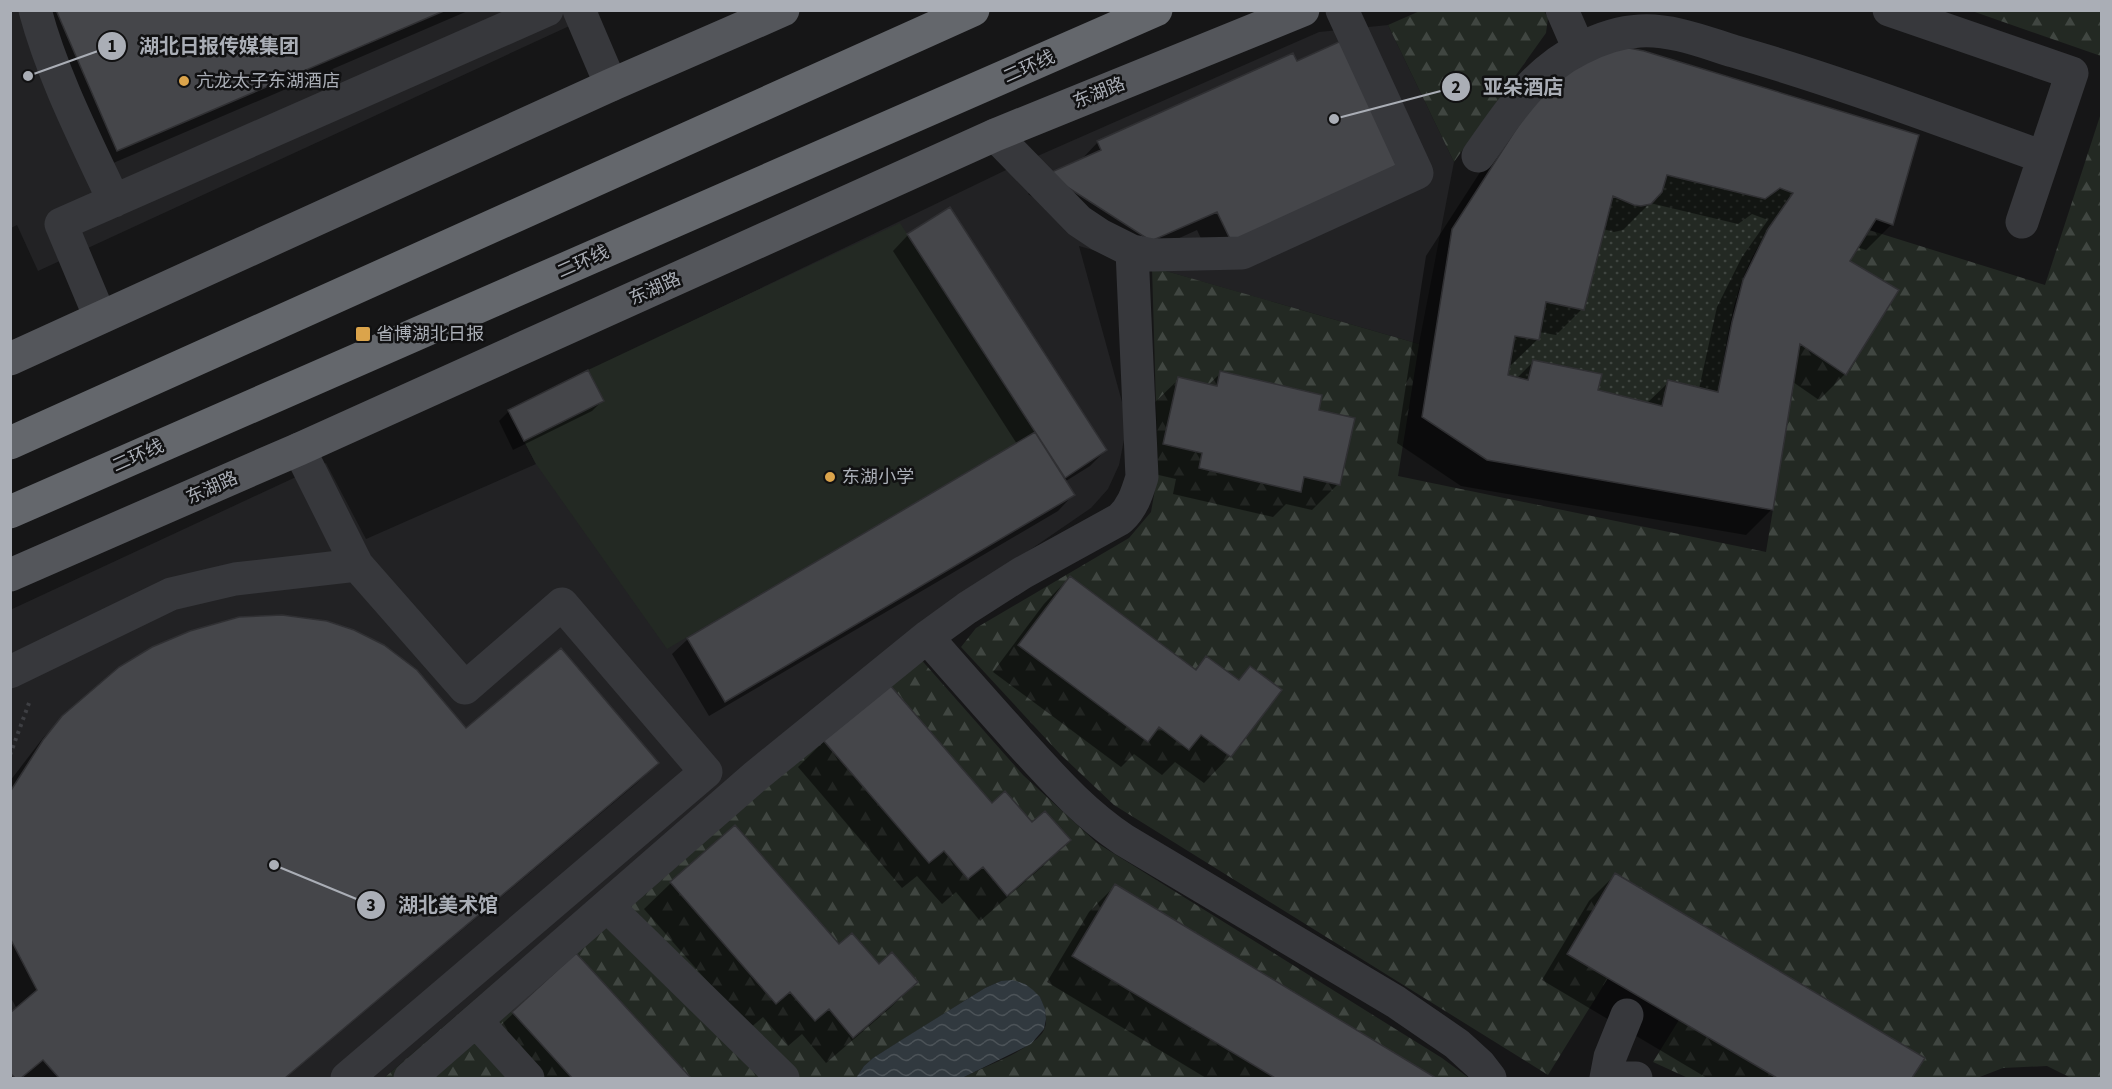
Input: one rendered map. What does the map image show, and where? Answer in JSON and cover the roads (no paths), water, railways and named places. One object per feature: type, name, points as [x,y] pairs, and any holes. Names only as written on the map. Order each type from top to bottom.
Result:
[{"type":"highway","points":[[15,438],[973,10]]},
{"type":"highway","name":"二环线","points":[[10,512],[1156,10]]},
{"type":"main road","points":[[10,359],[611,84],[783,10]]},
{"type":"main road","name":"东湖路","points":[[10,575],[299,450],[995,135],[1303,10]]},
{"type":"lane","points":[[35,10],[41,32],[73,114],[114,201]]},
{"type":"lane","points":[[100,317],[61,224],[547,10]]},
{"type":"lane","points":[[579,10],[611,84]]},
{"type":"lane","points":[[995,135],[1079,221],[1100,235],[1132,251],[1152,255],[1242,253],[1418,173],[1342,10]]},
{"type":"lane","points":[[1562,10],[1579,49]]},
{"type":"lane","points":[[1889,10],[2072,73],[2022,222]]},
{"type":"lane","points":[[1478,156],[1529,86],[1551,66],[1579,49],[1612,36],[1640,31],[1671,33],[1783,65],[2043,157]]},
{"type":"lane","points":[[410,1078],[757,775],[927,638],[967,608],[1022,573],[1120,519],[1128,512],[1142,477],[1132,251]]},
{"type":"lane","points":[[299,450],[357,565],[465,687],[562,604],[706,772],[346,1078]]},
{"type":"lane","points":[[10,672],[171,594],[235,579],[357,565]]},
{"type":"lane","points":[[927,638],[1061,788],[1098,823],[1396,1002],[1457,1044],[1480,1065],[1490,1078]]},
{"type":"lane","points":[[607,906],[783,1078]]},
{"type":"lane","points":[[1606,1078],[1610,1057],[1627,1015]]},
{"type":"lane","points":[[476,1021],[528,1078]]},
{"type":"lane","points":[[1619,1078],[1636,1078]]},
{"type":"water","points":[[1013,980],[1033,990],[1040,997],[1045,1009],[1044,1029],[1031,1044],[962,1078],[856,1078],[873,1058],[903,1039],[985,988],[1001,981]]},
{"type":"place","name":"湖北日报传媒集团","points":[[28,76]]},
{"type":"place","name":"亢龙太子东湖酒店","points":[[184,81]]},
{"type":"place","name":"亚朵酒店","points":[[1334,119]]},
{"type":"place","name":"省博湖北日报","points":[[363,334]]},
{"type":"place","name":"东湖小学","points":[[830,477]]},
{"type":"place","name":"湖北美术馆","points":[[274,865]]}]
